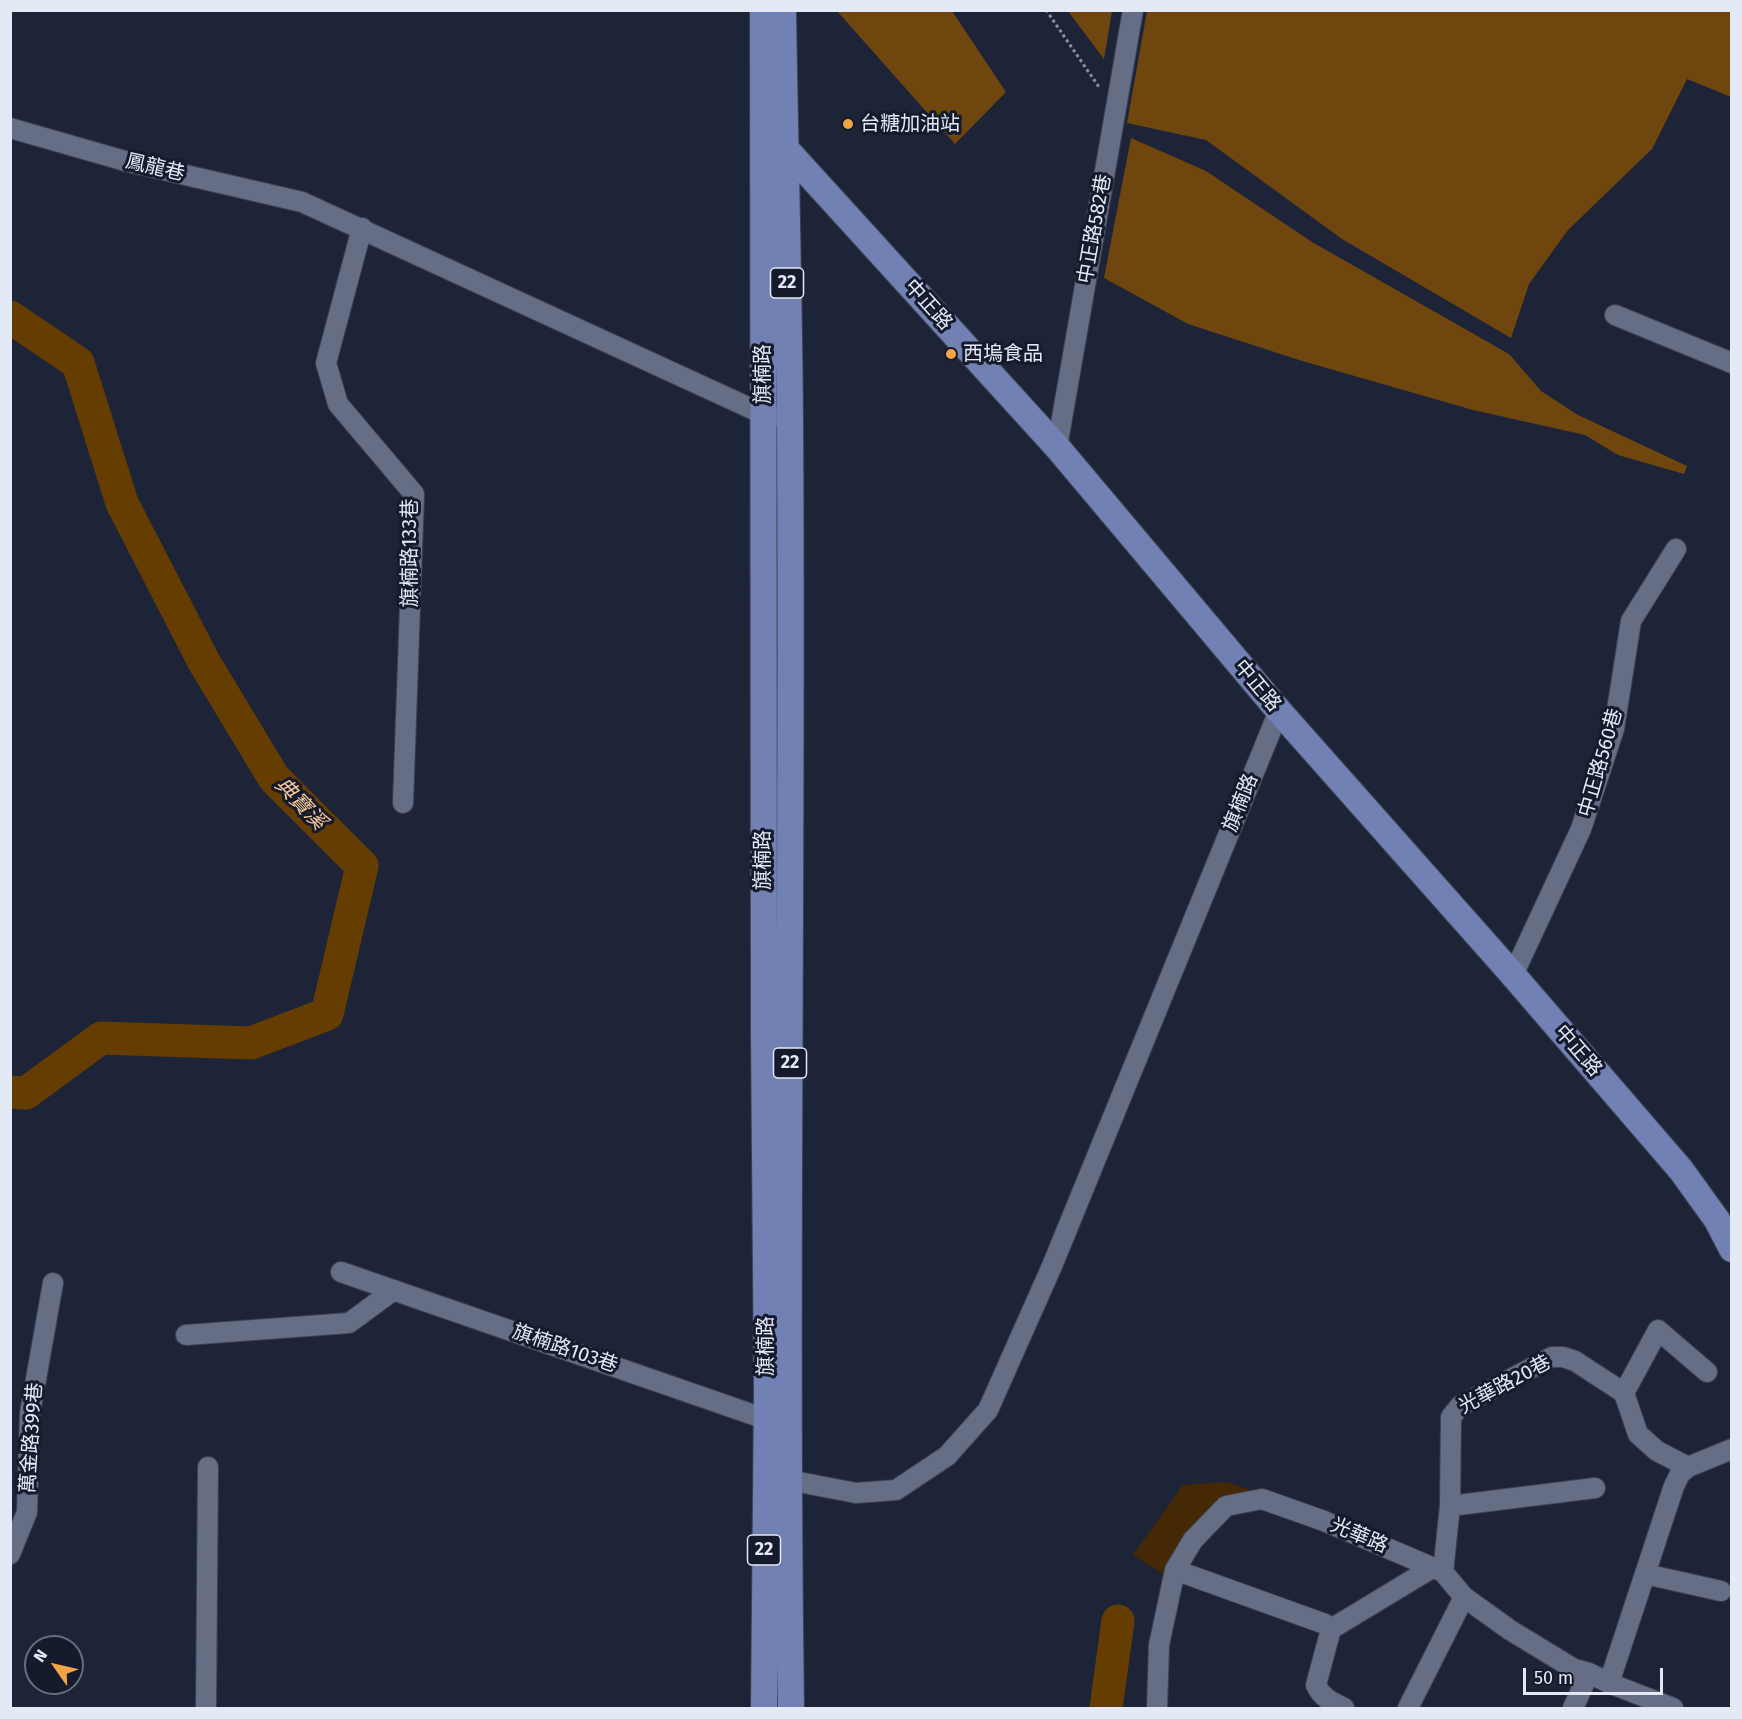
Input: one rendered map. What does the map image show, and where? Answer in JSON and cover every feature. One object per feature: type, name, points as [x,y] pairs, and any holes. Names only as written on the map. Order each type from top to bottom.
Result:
[{"type":"main road","name":"旗楠路","points":[[762,10],[774,149],[790,418],[790,1033],[764,1708]]},
{"type":"main road","name":"旗楠路","points":[[783,10],[774,149],[763,414],[764,1035],[767,1391],[788,1480],[791,1708]]},
{"type":"main road","name":"中正路","points":[[774,149],[1057,447],[1279,711],[1513,975],[1681,1170],[1717,1220],[1731,1249]]},
{"type":"street","name":"中正路582巷","points":[[1057,447],[1133,10]]},
{"type":"street","name":"鳳龍巷","points":[[10,128],[124,161],[302,202],[362,228]]},
{"type":"street","points":[[362,228],[763,414],[790,418]]},
{"type":"street","name":"旗楠路133巷","points":[[362,228],[326,363],[338,404],[414,494],[403,802]]},
{"type":"street","points":[[1615,315],[1731,363]]},
{"type":"street","name":"中正路560巷","points":[[1513,975],[1546,908],[1585,818],[1614,729],[1631,621],[1676,549]]},
{"type":"street","name":"旗楠路","points":[[788,1480],[856,1493],[896,1490],[947,1456],[988,1410],[1056,1255],[1279,711]]},
{"type":"street","name":"旗楠路103巷","points":[[341,1272],[776,1423]]},
{"type":"street","name":"萬金路399巷","points":[[10,1554],[27,1512],[30,1413],[53,1283]]},
{"type":"street","points":[[186,1335],[349,1323],[394,1290]]},
{"type":"street","points":[[1688,1467],[1657,1451],[1638,1434],[1624,1393],[1658,1330],[1707,1372]]},
{"type":"street","name":"光華路20巷","points":[[1438,1570],[1450,1506],[1451,1417],[1453,1412],[1460,1406],[1552,1357],[1563,1357],[1575,1361],[1624,1393]]},
{"type":"street","points":[[1609,1683],[1674,1486],[1680,1474],[1688,1467],[1731,1449]]},
{"type":"street","points":[[206,1708],[208,1467]]},
{"type":"street","points":[[1450,1506],[1596,1488]]},
{"type":"street","name":"光華路","points":[[1157,1708],[1160,1645],[1175,1570],[1193,1540],[1226,1506],[1262,1499],[1324,1521],[1438,1570],[1464,1597],[1510,1630],[1574,1669],[1590,1673],[1609,1683],[1673,1708]]},
{"type":"street","points":[[1175,1570],[1325,1624],[1331,1629]]},
{"type":"street","points":[[1344,1708],[1325,1699],[1319,1693],[1316,1685],[1331,1629],[1438,1570]]},
{"type":"street","points":[[1645,1574],[1721,1591]]},
{"type":"street","points":[[1408,1708],[1464,1597]]},
{"type":"street","points":[[1573,1708],[1590,1673]]},
{"type":"path","points":[[1046,10],[1116,111]]},
{"type":"shaded area","points":[[837,11],[952,11],[1006,92],[955,144]]},
{"type":"shaded area","points":[[1068,11],[1112,11],[1104,59]]},
{"type":"shaded area","points":[[1147,11],[1731,11],[1731,97],[1687,79],[1652,149],[1568,230],[1529,284],[1511,338],[1342,239],[1206,140],[1127,123]]},
{"type":"shaded area","points":[[1131,138],[1206,171],[1312,242],[1509,354],[1541,391],[1578,415],[1687,466],[1684,474],[1618,455],[1585,435],[1473,410],[1299,360],[1188,324],[1104,278]]},
{"type":"shaded area","points":[[1226,1482],[1257,1492],[1228,1501],[1168,1577],[1133,1555],[1183,1485]]},
{"type":"waterway","name":"典寶溪","points":[[10,317],[78,363],[122,503],[204,662],[274,778],[362,866],[327,1014],[251,1043],[101,1038],[26,1093],[10,1092]]},
{"type":"waterway","points":[[1106,1708],[1118,1621]]},
{"type":"place","name":"台糖加油站","points":[[848,124]]},
{"type":"place","name":"西塢食品","points":[[951,354]]}]
